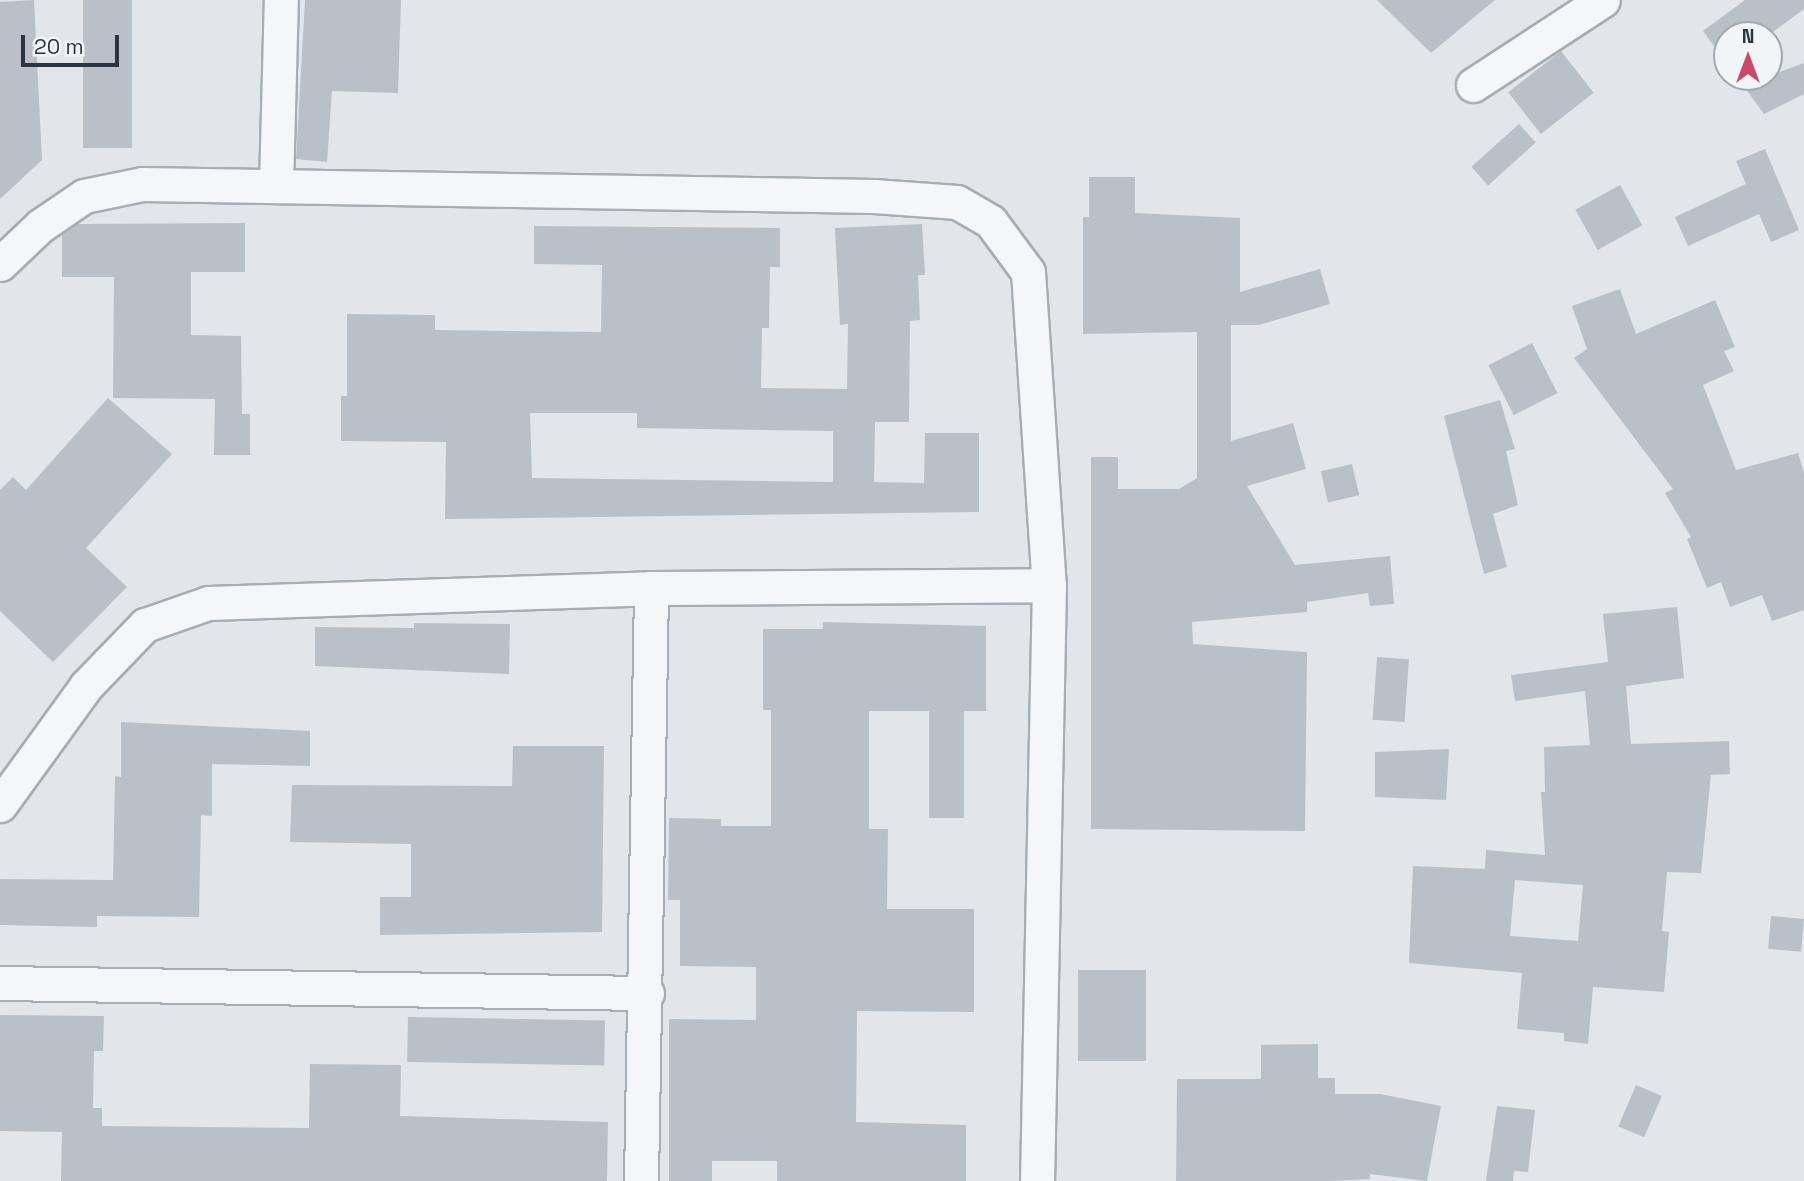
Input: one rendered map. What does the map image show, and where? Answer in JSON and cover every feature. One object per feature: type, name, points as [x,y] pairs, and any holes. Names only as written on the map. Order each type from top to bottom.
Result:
[{"type":"street","points":[[276,186],[281,0]]},
{"type":"street","points":[[1473,85],[1603,0]]},
{"type":"street","points":[[0,264],[40,226],[84,196],[142,184],[874,196],[957,202],[991,222],[1028,272],[1049,584],[1037,1181]]},
{"type":"street","points":[[0,805],[86,686],[145,625],[208,603],[651,588],[1049,584]]},
{"type":"street","points":[[641,1181],[647,993],[651,588]]},
{"type":"street","points":[[0,983],[647,993]]},
{"type":"building","points":[[34,0],[42,160],[0,199],[0,2]]},
{"type":"building","points":[[83,0],[132,0],[132,148],[83,148]]},
{"type":"building","points":[[305,0],[401,0],[398,93],[332,91],[327,162],[296,159]]},
{"type":"building","points":[[1377,0],[1495,0],[1431,53]]},
{"type":"building","points":[[1745,0],[1804,0],[1804,9],[1783,25],[1783,21],[1717,21]]},
{"type":"building","points":[[1713,24],[1713,45],[1703,31]]},
{"type":"building","points":[[1561,51],[1594,93],[1541,134],[1508,92]]},
{"type":"building","points":[[1804,63],[1804,94],[1764,114],[1747,91],[1783,91],[1783,71]]},
{"type":"building","points":[[1519,124],[1536,143],[1488,185],[1471,167]]},
{"type":"building","points":[[1765,149],[1799,230],[1771,242],[1759,214],[1688,246],[1675,217],[1746,184],[1736,161]]},
{"type":"building","points":[[1089,177],[1135,177],[1135,213],[1240,218],[1240,292],[1320,269],[1330,304],[1259,325],[1231,325],[1231,441],[1293,423],[1306,469],[1247,486],[1295,565],[1390,556],[1394,604],[1370,606],[1368,593],[1307,602],[1307,612],[1192,622],[1193,644],[1307,652],[1305,831],[1091,829],[1091,457],[1118,457],[1118,489],[1179,489],[1197,478],[1197,332],[1083,334],[1083,217],[1089,217]]},
{"type":"building","points":[[1620,185],[1642,225],[1598,250],[1575,210]]},
{"type":"building","points":[[245,223],[245,272],[191,272],[191,335],[241,336],[242,414],[250,414],[250,455],[214,455],[215,399],[113,398],[114,277],[62,277],[62,234],[78,224]]},
{"type":"building","points":[[922,224],[925,275],[918,275],[920,320],[910,321],[909,422],[875,422],[874,482],[924,483],[925,433],[979,433],[979,512],[445,519],[446,442],[341,441],[341,396],[347,396],[347,314],[435,315],[435,330],[601,332],[602,265],[534,264],[534,226],[780,228],[780,267],[770,267],[769,328],[762,328],[761,388],[847,389],[848,324],[840,325],[835,228]],"holes":[[[530,413],[637,413],[637,428],[833,431],[833,482],[532,478]]]},
{"type":"building","points":[[1620,289],[1636,334],[1715,300],[1735,347],[1724,351],[1734,371],[1703,385],[1736,470],[1798,453],[1804,473],[1804,610],[1772,621],[1762,595],[1730,607],[1721,582],[1707,588],[1687,539],[1691,537],[1665,493],[1673,489],[1574,358],[1587,349],[1572,306]]},
{"type":"building","points":[[1532,343],[1557,393],[1514,415],[1488,365]]},
{"type":"building","points":[[108,398],[172,454],[86,548],[127,587],[53,662],[0,611],[0,490],[13,477],[26,490]]},
{"type":"building","points":[[1500,400],[1515,449],[1506,451],[1518,505],[1493,514],[1507,567],[1484,574],[1444,416]]},
{"type":"building","points":[[1352,464],[1359,495],[1328,502],[1321,471]]},
{"type":"building","points":[[1677,607],[1684,678],[1626,686],[1631,744],[1729,741],[1730,774],[1711,775],[1701,873],[1667,872],[1662,931],[1669,932],[1664,992],[1593,987],[1588,1044],[1564,1041],[1564,1033],[1517,1029],[1522,973],[1409,963],[1413,866],[1485,869],[1486,850],[1545,855],[1541,792],[1545,792],[1544,747],[1590,745],[1585,691],[1515,701],[1511,675],[1608,662],[1603,614]],"holes":[[[1515,880],[1583,885],[1578,941],[1510,936]]]},
{"type":"building","points":[[823,622],[986,626],[986,711],[964,711],[964,818],[929,818],[929,711],[869,711],[869,829],[888,829],[887,909],[974,909],[974,1012],[857,1011],[856,1122],[966,1125],[966,1181],[777,1181],[777,1161],[712,1161],[712,1181],[669,1181],[669,1019],[756,1020],[756,967],[680,966],[680,900],[668,900],[669,818],[721,819],[721,826],[771,826],[771,710],[763,710],[763,629],[823,629]]},
{"type":"building","points":[[414,623],[510,624],[509,674],[315,666],[315,627],[414,628]]},
{"type":"building","points":[[1377,657],[1409,659],[1405,722],[1373,720]]},
{"type":"building","points":[[121,722],[310,731],[310,766],[212,764],[212,816],[201,815],[199,917],[97,916],[97,927],[0,925],[0,879],[113,880],[115,776],[121,777]]},
{"type":"building","points":[[513,746],[604,746],[602,932],[380,935],[380,897],[411,897],[411,844],[290,842],[292,785],[512,786]]},
{"type":"building","points":[[1449,749],[1446,800],[1375,797],[1375,752]]},
{"type":"building","points":[[1771,916],[1804,919],[1801,952],[1768,949]]},
{"type":"building","points":[[1078,970],[1146,970],[1146,1061],[1078,1061]]},
{"type":"building","points":[[0,1015],[104,1016],[103,1051],[94,1051],[93,1108],[102,1108],[102,1126],[309,1128],[310,1064],[401,1065],[400,1116],[608,1122],[607,1181],[61,1181],[62,1132],[0,1131]]},
{"type":"building","points":[[408,1017],[605,1020],[604,1065],[407,1062]]},
{"type":"building","points":[[1318,1044],[1318,1078],[1335,1078],[1335,1094],[1380,1094],[1441,1106],[1427,1181],[1370,1174],[1370,1179],[1329,1181],[1176,1181],[1177,1079],[1261,1079],[1261,1045]]},
{"type":"building","points":[[1636,1085],[1662,1096],[1644,1137],[1618,1126]]},
{"type":"building","points":[[1497,1106],[1535,1110],[1528,1172],[1514,1171],[1513,1181],[1486,1181]]}]
